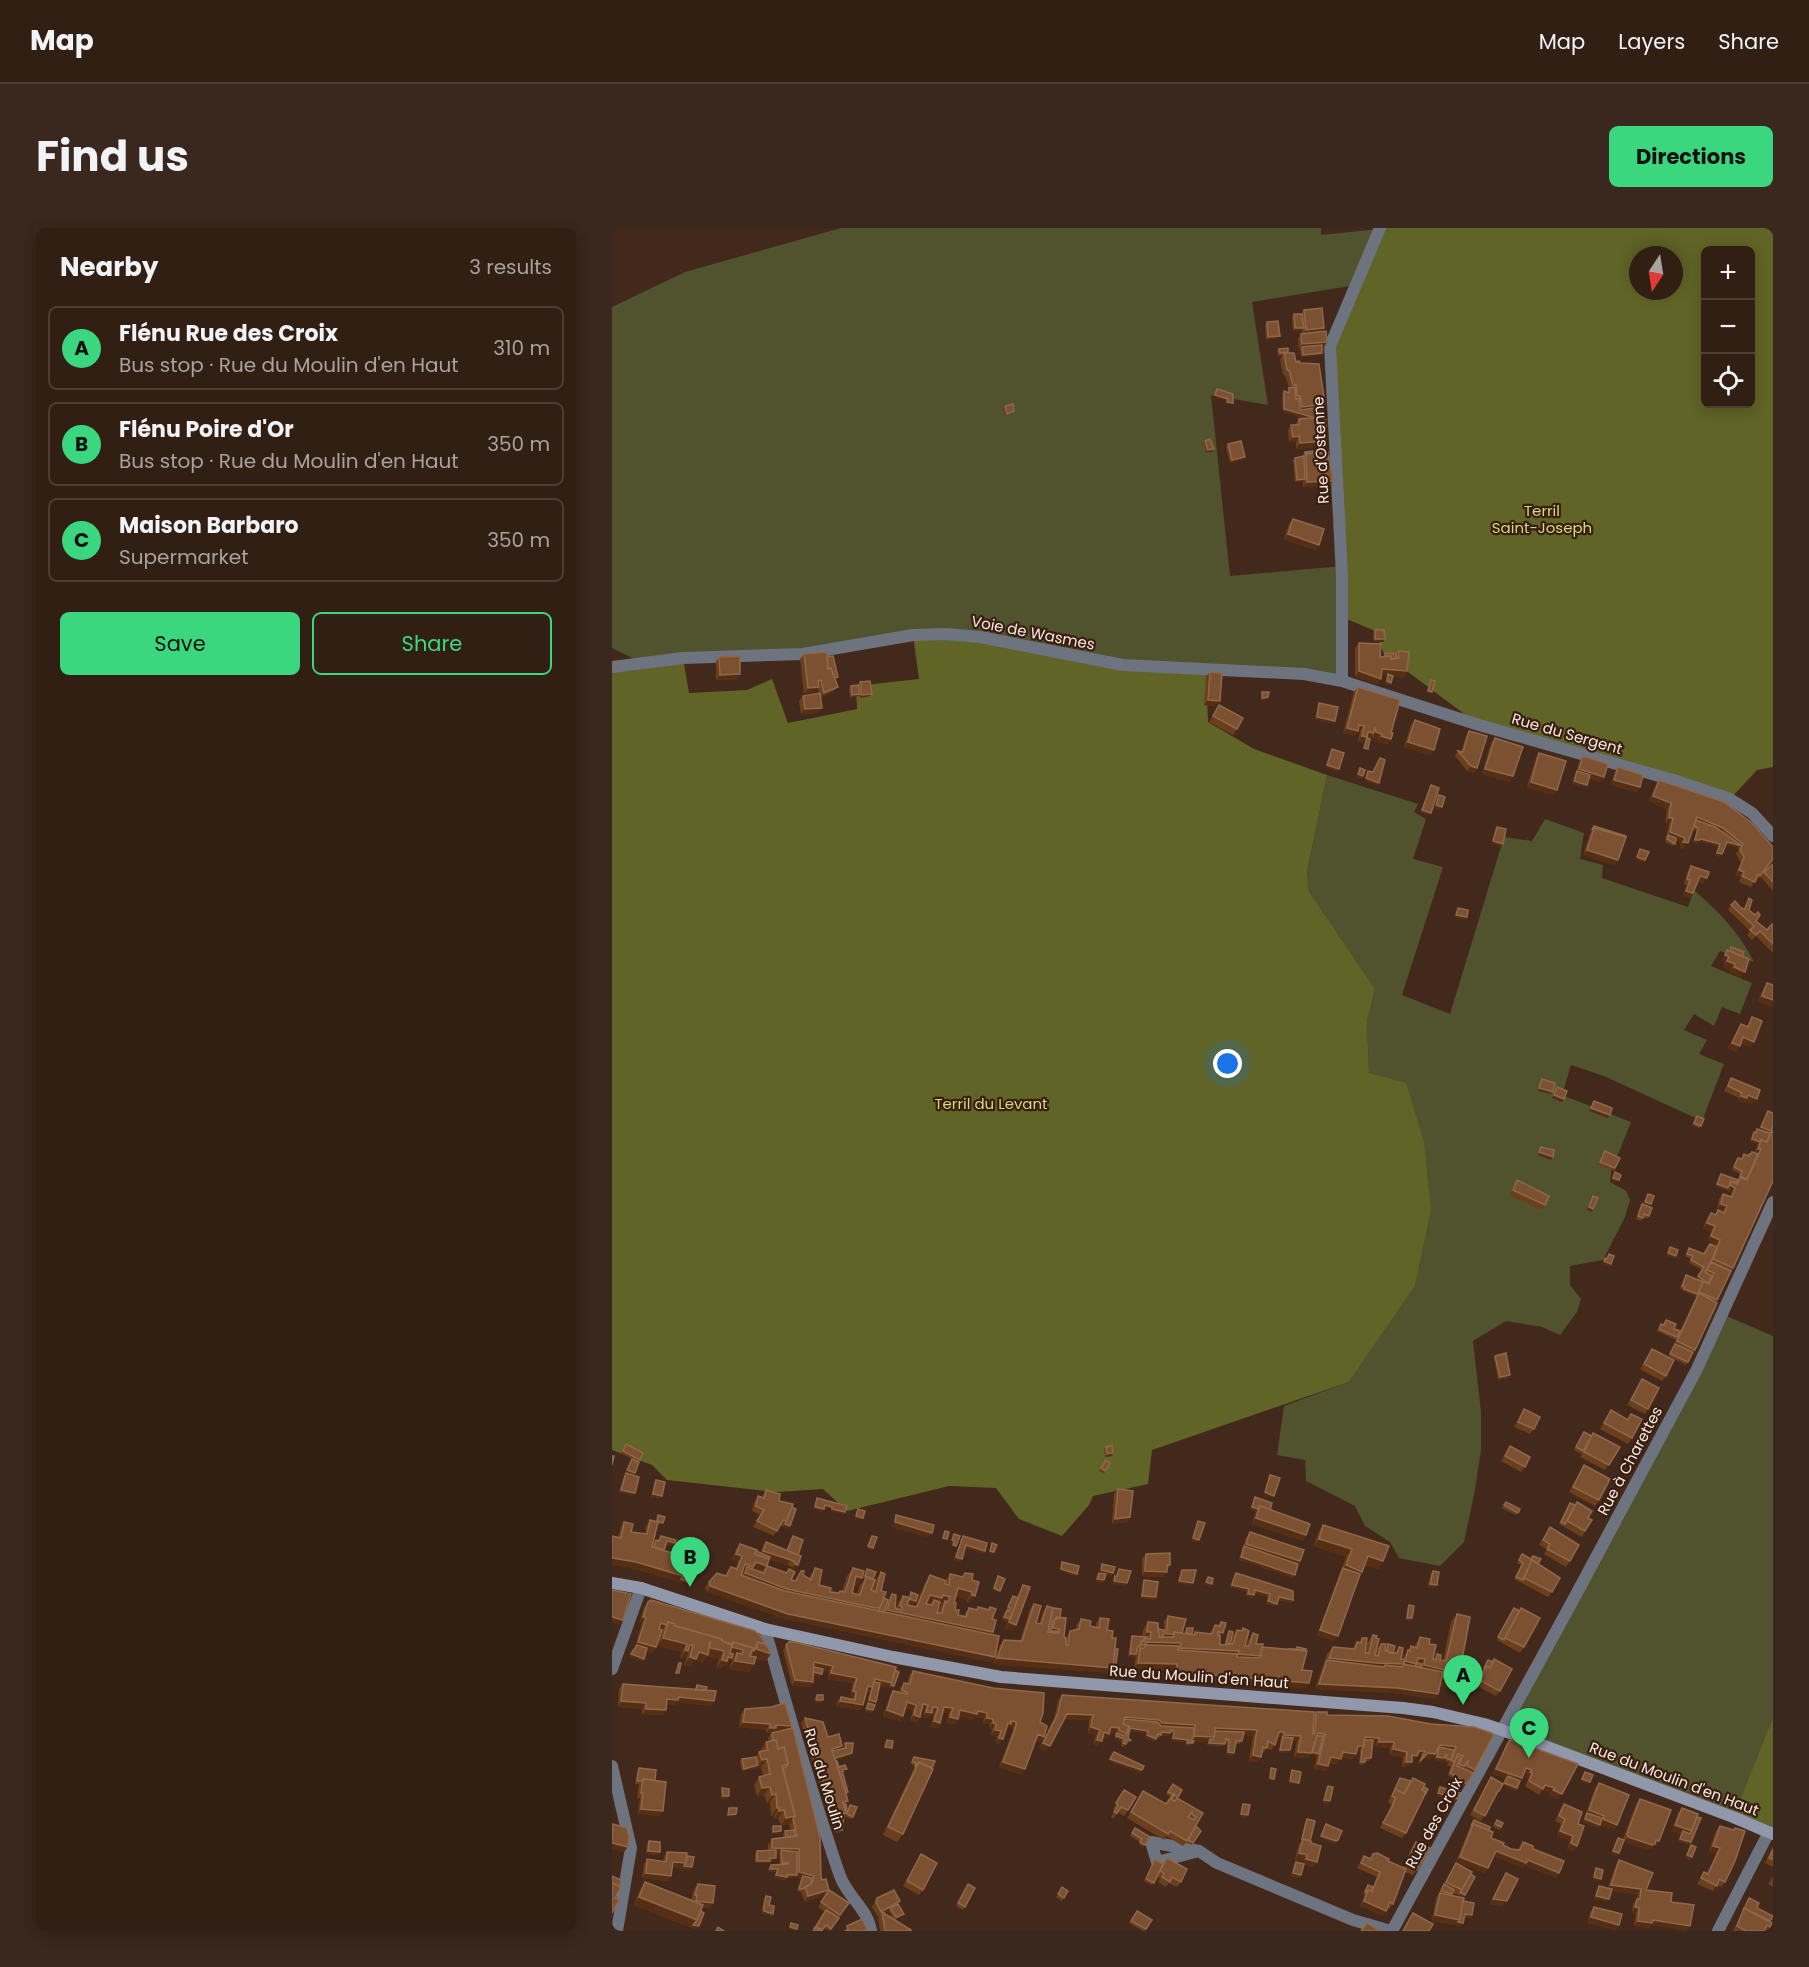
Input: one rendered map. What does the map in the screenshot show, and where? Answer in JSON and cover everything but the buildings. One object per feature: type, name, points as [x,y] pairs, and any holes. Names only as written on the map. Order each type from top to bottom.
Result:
[{"type":"street","name":"Rue d'Ostenne","points":[[1342,681],[1342,575],[1330,346],[1380,228]]},
{"type":"street","name":"Voie de Wasmes","points":[[612,667],[683,658],[804,654],[913,635],[946,634],[980,637],[1123,665],[1179,669],[1257,670],[1304,674],[1342,681]]},
{"type":"street","name":"Rue du Sergent","points":[[1342,681],[1479,725],[1673,780],[1730,799],[1752,813],[1771,830]]},
{"type":"street","name":"Rue à Charettes","points":[[1502,1730],[1697,1369],[1773,1202]]},
{"type":"street","name":"Rue du Moulin d'en Haut","points":[[612,1583],[641,1588],[765,1629],[892,1657],[1000,1677],[1433,1712],[1502,1730],[1771,1833]]},
{"type":"street","points":[[612,1669],[641,1588]]},
{"type":"street","name":"Rue du Moulin","points":[[765,1629],[790,1719],[843,1886],[869,1920],[871,1931]]},
{"type":"street","name":"Rue des Croix","points":[[1392,1931],[1502,1730]]},
{"type":"street","points":[[612,1766],[631,1848],[617,1931]]},
{"type":"street","points":[[1718,1931],[1771,1833]]},
{"type":"street","points":[[1199,1851],[1217,1863],[1353,1920],[1392,1931]]},
{"type":"green space","points":[[841,228],[1321,228],[1321,235],[1379,229],[1356,285],[1252,302],[1268,405],[1211,395],[1230,576],[1343,566],[1342,681],[1179,669],[946,634],[803,654],[642,663],[612,648],[612,307],[685,272]]},
{"type":"green space","name":"Terril Saint-Joseph","points":[[1380,228],[1773,228],[1773,767],[1757,770],[1730,799],[1479,725],[1384,654],[1375,631],[1347,619],[1330,346]]},
{"type":"green space","name":"Terril du Levant","points":[[946,634],[1057,653],[1206,669],[1208,722],[1254,749],[1327,775],[1307,873],[1309,891],[1375,989],[1367,1022],[1369,1073],[1406,1083],[1424,1142],[1431,1211],[1415,1286],[1349,1382],[1152,1450],[1148,1484],[1093,1496],[1089,1505],[1062,1536],[1019,1519],[996,1488],[949,1486],[847,1511],[823,1489],[776,1492],[667,1480],[652,1465],[612,1450],[612,667],[683,658],[689,693],[747,690],[772,679],[788,723],[857,709],[856,686],[919,679],[913,635]]},
{"type":"green space","points":[[1327,775],[1418,804],[1414,812],[1426,819],[1413,859],[1443,867],[1402,995],[1450,1014],[1504,837],[1532,841],[1545,819],[1584,833],[1580,859],[1603,865],[1602,878],[1688,907],[1694,890],[1728,923],[1754,962],[1720,951],[1711,966],[1752,983],[1740,1014],[1722,1007],[1714,1026],[1694,1014],[1684,1030],[1707,1040],[1699,1054],[1724,1064],[1702,1121],[1604,1076],[1571,1065],[1562,1095],[1631,1122],[1611,1172],[1610,1182],[1626,1191],[1630,1200],[1625,1217],[1603,1260],[1570,1266],[1570,1285],[1581,1299],[1577,1312],[1560,1335],[1542,1327],[1506,1321],[1473,1341],[1481,1412],[1481,1450],[1464,1542],[1440,1566],[1399,1558],[1390,1542],[1365,1526],[1355,1506],[1306,1481],[1305,1460],[1277,1455],[1284,1406],[1349,1382],[1415,1286],[1431,1211],[1369,1073],[1367,1022],[1375,989],[1309,891],[1307,874]]},
{"type":"green space","points":[[1722,1314],[1773,1336],[1773,1717],[1733,1817],[1502,1730]]},
{"type":"green space","points":[[1773,1717],[1773,1834],[1733,1817]]},
{"type":"place","name":"Flénu Poire d'Or","points":[[690,1587]]},
{"type":"place","name":"Flénu Rue des Croix","points":[[1463,1705]]},
{"type":"place","name":"Maison Barbaro","points":[[1529,1758]]}]
